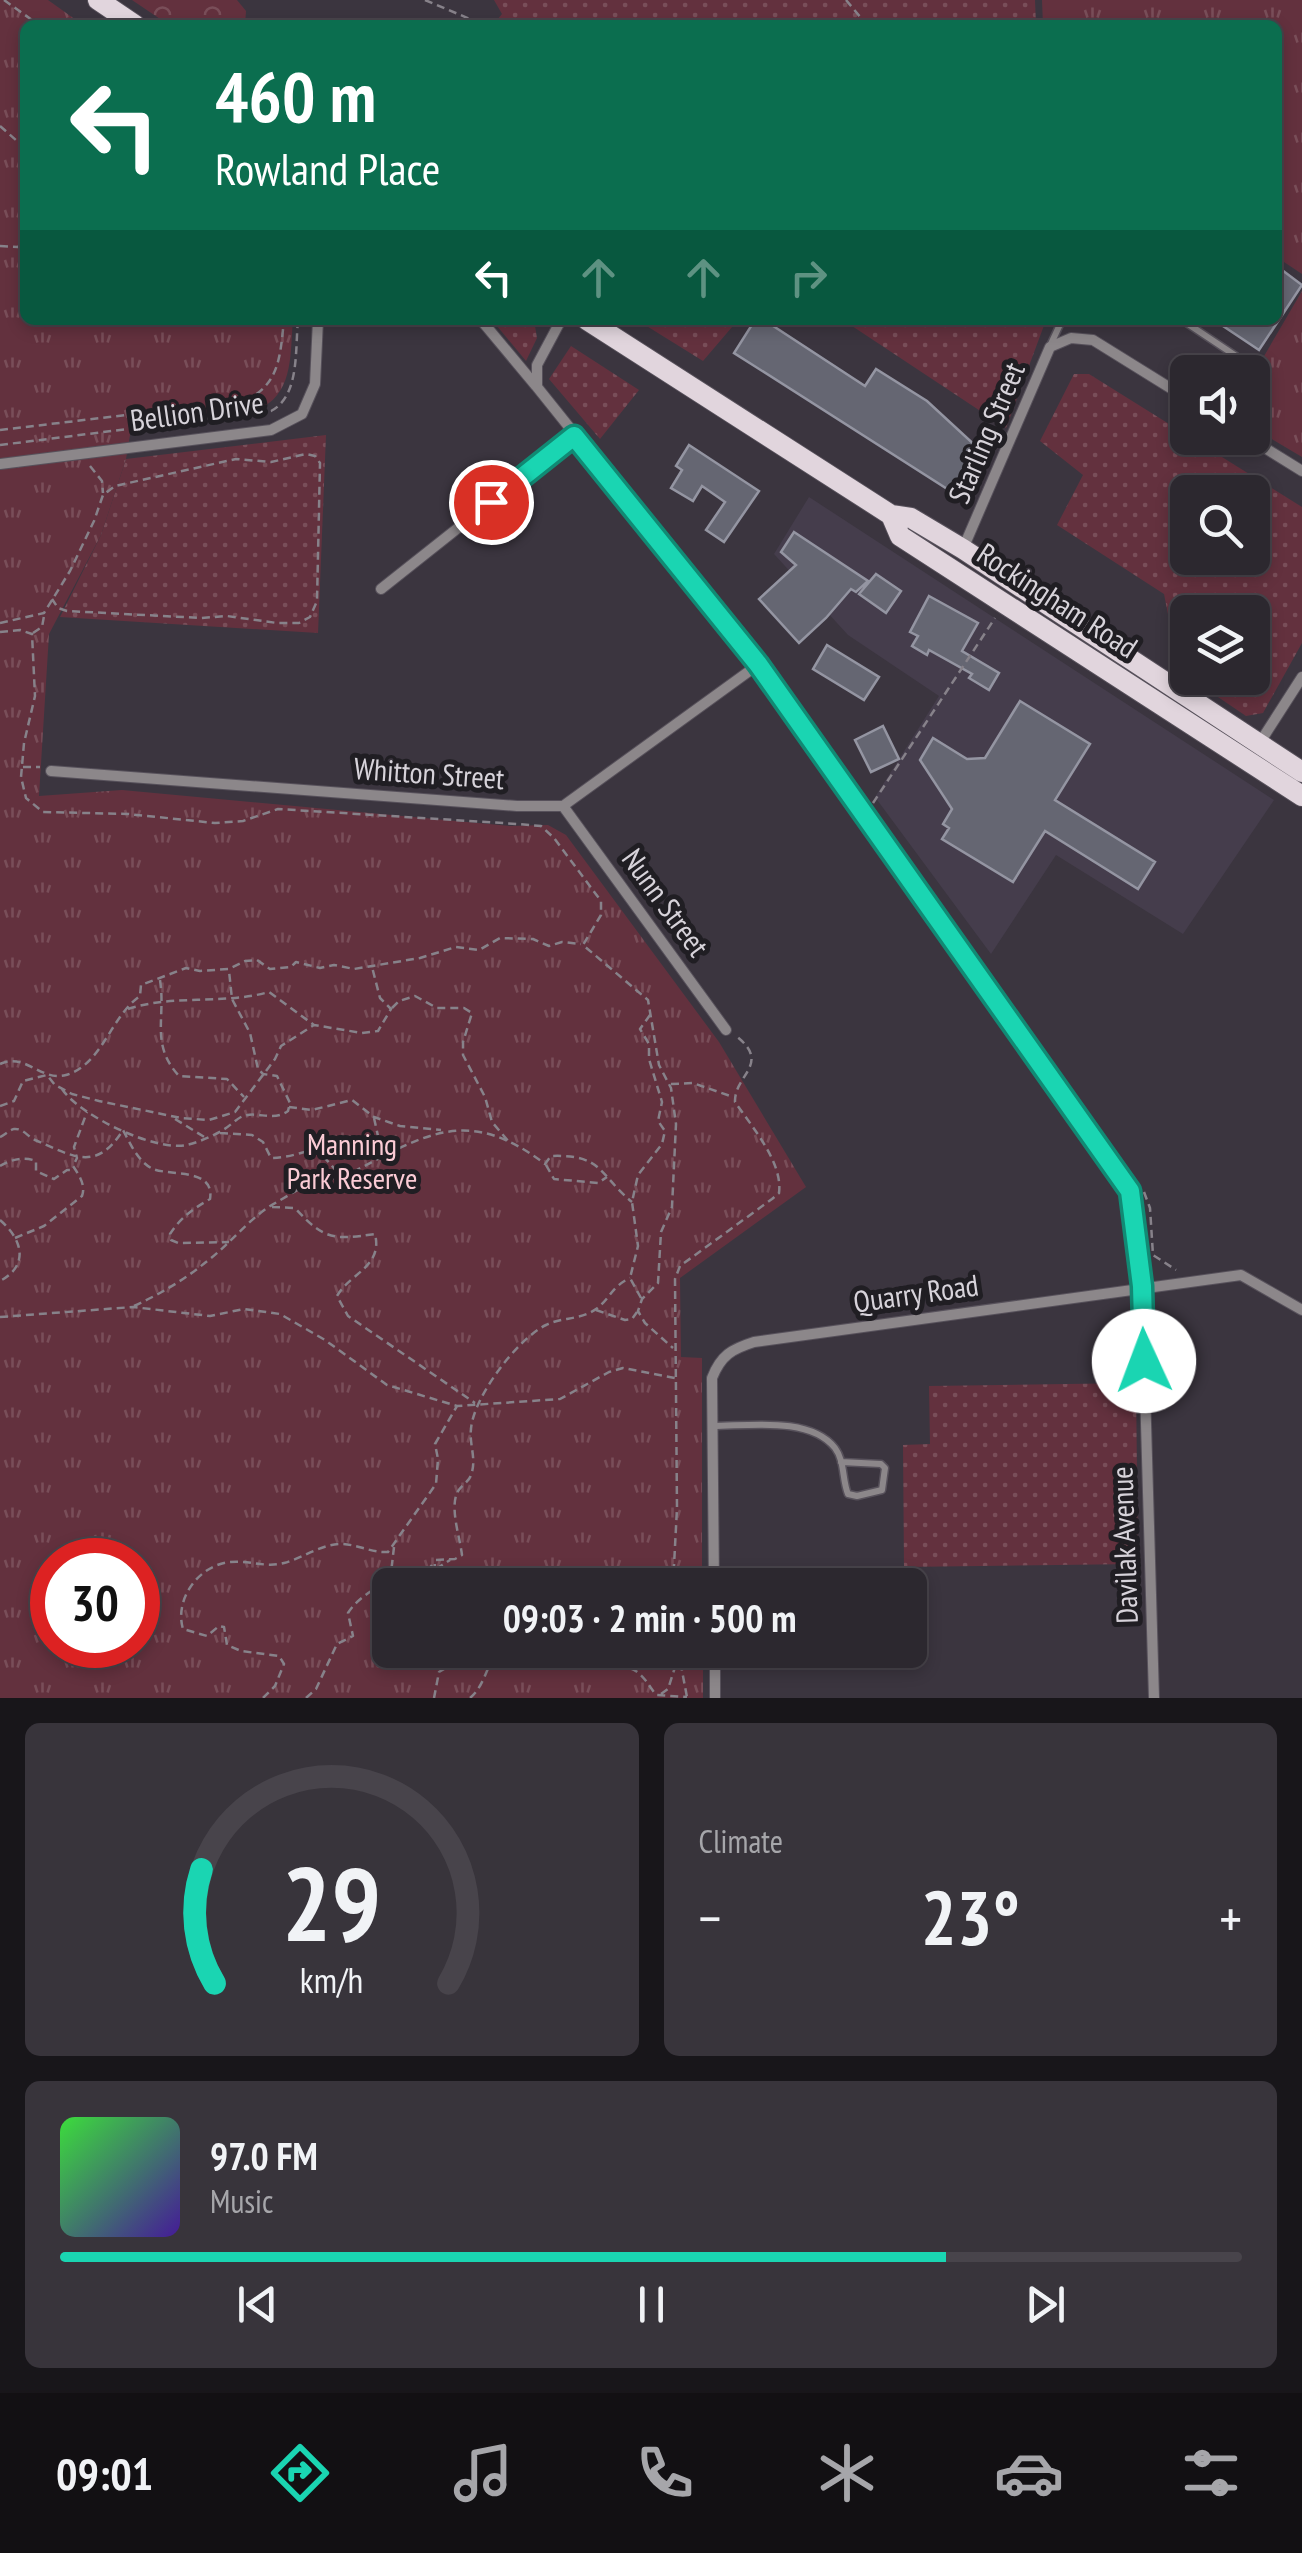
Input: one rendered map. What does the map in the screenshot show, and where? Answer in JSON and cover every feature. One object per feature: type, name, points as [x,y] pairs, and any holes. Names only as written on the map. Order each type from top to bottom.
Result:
[{"type":"main road","points":[[98,0],[128,20]]},
{"type":"main road","name":"Rockingham Road","points":[[595,325],[891,516],[910,518],[963,549],[1253,752],[1302,796]]},
{"type":"main road","name":"Rockingham Road","points":[[891,516],[900,536],[952,570],[1253,752],[1302,772]]},
{"type":"street","name":"Bellion Drive","points":[[0,464],[271,430],[302,414],[309,399],[315,384],[318,325]]},
{"type":"street","name":"Davilak Avenue","points":[[485,325],[758,664],[1130,1191],[1142,1286],[1154,1698]]},
{"type":"street","points":[[537,387],[537,365],[558,325]]},
{"type":"street","name":"Starling Street","points":[[952,570],[1050,347],[1070,338],[1093,340],[1170,388]]},
{"type":"street","points":[[381,590],[574,436]]},
{"type":"street","points":[[1270,451],[1302,471]]},
{"type":"street","points":[[562,806],[758,664]]},
{"type":"street","points":[[1253,752],[1302,678]]},
{"type":"street","name":"Whitton Street","points":[[51,771],[517,806],[562,806]]},
{"type":"street","name":"Nunn Street","points":[[562,806],[726,1030]]},
{"type":"street","name":"Quarry Road","points":[[713,1426],[712,1378],[718,1362],[731,1350],[754,1342],[1241,1274],[1302,1310]]},
{"type":"street","points":[[713,1426],[714,1568]]},
{"type":"street","points":[[715,1668],[715,1698]]},
{"type":"lane","points":[[1050,347],[1060,325]]},
{"type":"lane","points":[[1190,325],[1234,355]]},
{"type":"lane","points":[[713,1426],[803,1430],[834,1447],[848,1494],[857,1496],[882,1490],[885,1468],[881,1464],[841,1462]]},
{"type":"path","points":[[4,0],[32,20]]},
{"type":"path","points":[[425,0],[470,19]]},
{"type":"path","points":[[846,0],[864,20]]},
{"type":"path","points":[[0,126],[20,144]]},
{"type":"path","points":[[0,430],[244,400],[258,395],[276,374],[283,325]]},
{"type":"path","points":[[0,445],[270,411],[290,391],[297,325]]},
{"type":"path","points":[[52,598],[58,608],[67,612],[227,616],[277,624],[310,618],[316,606],[322,472],[311,454],[271,462],[236,459],[206,464],[115,486],[103,495]]},
{"type":"path","points":[[32,634],[42,627],[44,613],[94,521],[103,495],[102,482],[88,463]]},
{"type":"path","points":[[872,805],[999,612]]},
{"type":"path","points":[[0,623],[44,613]]},
{"type":"path","points":[[22,768],[35,766],[51,771]]},
{"type":"path","points":[[583,945],[602,910]]},
{"type":"path","points":[[0,1106],[14,1101],[23,1081],[62,1076],[81,1069],[94,1058],[124,1011],[140,996],[141,985],[186,968],[228,969],[256,960],[270,969],[291,967],[296,962],[320,968],[354,968],[420,958],[456,947],[479,950],[500,938],[533,939],[549,946],[576,941],[642,992],[659,1065],[670,1084],[676,1124],[672,1208],[661,1232],[658,1283],[642,1299],[632,1319],[596,1310]]},
{"type":"path","points":[[372,966],[380,998],[391,1009]]},
{"type":"path","points":[[62,1088],[68,1099],[88,1111],[168,1147],[188,1145],[218,1133],[241,1116],[281,1116],[290,1102],[277,1076],[264,1074],[258,1068],[250,1033],[232,999],[228,969]]},
{"type":"path","points":[[160,978],[164,1002],[160,1050],[167,1063],[178,1076],[227,1079],[244,1097]]},
{"type":"path","points":[[124,1011],[164,1002],[242,1000],[269,992],[314,1026],[362,1033],[378,1031],[399,1000],[415,996],[437,1008],[464,1008],[472,1014],[463,1055],[478,1082],[492,1122],[509,1142]]},
{"type":"path","points":[[649,1044],[640,1029],[650,1016]]},
{"type":"path","points":[[0,1064],[10,1060],[27,1064],[62,1088],[99,1101],[210,1120],[234,1112],[281,1046],[314,1026]]},
{"type":"path","points":[[674,1568],[675,1279],[680,1266],[779,1193],[778,1169],[734,1097],[735,1089],[750,1072],[752,1060],[744,1042],[726,1030]]},
{"type":"path","points":[[436,1568],[462,1554],[456,1504],[458,1492],[471,1478],[475,1454],[470,1432],[476,1404],[518,1350],[544,1325],[596,1310],[611,1290],[630,1278],[638,1246],[632,1202],[638,1174],[662,1144],[664,1131],[658,1121],[662,1102],[649,1059],[654,1034]]},
{"type":"path","points":[[670,1084],[693,1083],[734,1097]]},
{"type":"path","points":[[289,1108],[312,1110],[352,1100],[374,1116],[400,1126],[472,1128],[509,1142],[545,1164],[554,1180],[598,1183],[608,1176]]},
{"type":"path","points":[[15,1238],[44,1226],[82,1196],[84,1190],[73,1166],[77,1158],[74,1148],[88,1111]]},
{"type":"path","points":[[170,1115],[206,1138]]},
{"type":"path","points":[[374,1116],[382,1138],[382,1156]]},
{"type":"path","points":[[0,1137],[14,1129],[22,1131],[88,1160],[101,1154],[123,1130]]},
{"type":"path","points":[[123,1130],[140,1159],[152,1168],[187,1174],[206,1182],[211,1190],[210,1199],[185,1214],[176,1225],[171,1240],[229,1242]]},
{"type":"path","points":[[132,1307],[162,1293],[208,1262],[270,1207],[312,1183],[341,1176],[442,1130]]},
{"type":"path","points":[[218,1133],[252,1135],[263,1142],[271,1158],[308,1149],[320,1152],[341,1176]]},
{"type":"path","points":[[545,1164],[551,1156],[570,1155],[593,1162],[632,1202]]},
{"type":"path","points":[[0,1166],[9,1159],[29,1158],[36,1161],[36,1170],[54,1179],[67,1170],[76,1170]]},
{"type":"path","points":[[270,1207],[294,1208],[312,1226],[350,1240],[376,1234],[378,1246],[370,1264],[346,1282],[337,1296],[338,1304],[348,1316],[476,1404]]},
{"type":"path","points":[[0,1220],[21,1250],[20,1262],[10,1276],[0,1281]]},
{"type":"path","points":[[630,1278],[642,1299]]},
{"type":"path","points":[[0,1317],[132,1307],[210,1316],[244,1308],[280,1314],[325,1340],[387,1385],[457,1406],[560,1399],[608,1372],[624,1368],[675,1378]]},
{"type":"path","points":[[638,1311],[645,1323],[673,1348]]},
{"type":"path","points":[[263,1698],[282,1673],[284,1664],[279,1656],[241,1652],[227,1644],[224,1627],[219,1626],[207,1636],[184,1629],[179,1614],[182,1598],[197,1580],[230,1562],[263,1566],[337,1544],[388,1552],[436,1484],[435,1444],[457,1406]]},
{"type":"path","points":[[392,1568],[394,1546]]},
{"type":"path","points":[[428,1568],[441,1558],[451,1559]]},
{"type":"path","points":[[433,1568],[434,1564]]},
{"type":"path","points":[[306,1698],[316,1689],[337,1644],[353,1636],[348,1612],[372,1590]]},
{"type":"path","points":[[434,1698],[439,1672],[446,1668]]},
{"type":"path","points":[[470,1698],[484,1684],[490,1668]]},
{"type":"path","points":[[634,1668],[652,1690],[688,1697],[682,1668]]},
{"type":"path","points":[[660,1694],[668,1689],[675,1668]]},
{"type":"shaded area","points":[[809,497],[1274,800],[1183,934],[1056,855],[991,954],[875,797],[939,696],[848,635],[774,554]]},
{"type":"green space","name":"Manning Park Reserve","points":[[0,0],[48,0],[76,20],[20,20],[20,325],[293,325],[285,380],[273,400],[263,407],[132,423],[126,459],[101,535],[49,634],[39,796],[122,790],[510,826],[548,825],[566,835],[719,1042],[806,1187],[680,1278],[681,1357],[702,1358],[702,1568],[372,1568],[372,1668],[703,1668],[703,1698],[0,1698]]},
{"type":"green space","points":[[132,0],[237,0],[246,11],[245,20],[162,20]]},
{"type":"green space","points":[[494,0],[1035,0],[1036,20],[497,20],[502,14]]},
{"type":"green space","points":[[1042,0],[1302,0],[1302,274],[1282,261],[1282,20],[1043,20]]},
{"type":"green space","points":[[1302,291],[1302,457],[1270,438],[1270,355],[1265,355]]},
{"type":"green space","points":[[496,325],[535,325],[537,338],[526,361]]},
{"type":"green space","points":[[645,325],[734,325],[703,361]]},
{"type":"green space","points":[[851,325],[1044,325],[1006,428]]},
{"type":"green space","points":[[571,346],[639,390],[600,439],[549,379]]},
{"type":"green space","points":[[1074,374],[1089,374],[1170,425],[1170,455],[1219,455],[1251,475],[1170,475],[1170,575],[1270,575],[1270,487],[1302,507],[1302,643],[1263,713],[1246,716],[1215,695],[1270,695],[1270,595],[1170,595],[1170,624],[1164,594],[1057,525],[1083,475],[1040,441]]},
{"type":"green space","points":[[326,435],[318,633],[60,617],[101,535],[126,459]]},
{"type":"green space","points":[[1136,1383],[1138,1564],[904,1567],[903,1445],[930,1444],[929,1386]]},
{"type":"building","points":[[1282,270],[1302,285],[1282,315]]},
{"type":"building","points":[[752,325],[772,325],[865,386],[876,369],[927,401],[979,449],[952,492],[734,353]]},
{"type":"building","points":[[1222,325],[1276,325],[1259,350]]},
{"type":"building","points":[[689,445],[759,491],[724,542],[706,530],[725,502],[702,486],[693,501],[671,488],[682,470],[676,466]]},
{"type":"building","points":[[794,532],[868,581],[856,592],[851,589],[799,643],[759,599],[796,565],[781,552]]},
{"type":"building","points":[[876,574],[901,591],[886,613],[859,594]]},
{"type":"building","points":[[929,596],[978,623],[962,651],[999,673],[989,690],[969,678],[972,674],[929,650],[927,655],[912,646],[918,636],[910,632]]},
{"type":"building","points":[[827,645],[879,677],[864,700],[813,669]]},
{"type":"building","points":[[1020,701],[1090,744],[1055,800],[1155,862],[1138,889],[1045,831],[1013,882],[942,839],[949,828],[943,824],[952,809],[920,760],[933,738],[967,759],[985,758]]},
{"type":"building","points":[[883,726],[899,759],[871,772],[855,740]]},
{"type":"route","points":[[491,502],[574,436],[758,664],[1130,1191],[1142,1286],[1144,1361]]}]
